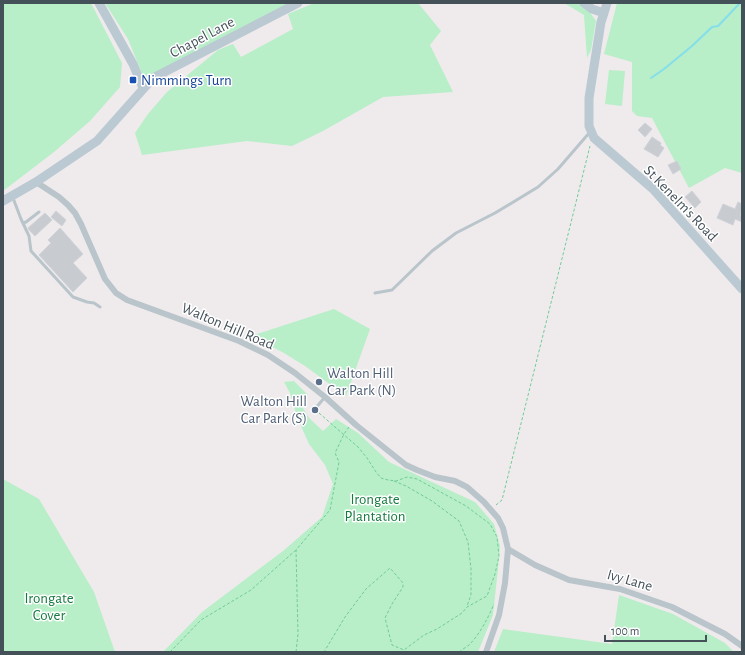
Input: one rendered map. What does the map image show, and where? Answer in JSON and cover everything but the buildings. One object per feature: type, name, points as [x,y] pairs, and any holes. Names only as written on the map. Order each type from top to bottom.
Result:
[{"type":"street","points":[[99,3],[133,64],[143,88]]},
{"type":"street","name":"Chapel Lane","points":[[3,201],[36,182],[97,141],[153,78],[298,3]]},
{"type":"street","points":[[584,3],[602,18]]},
{"type":"street","points":[[593,135],[589,126],[589,98],[602,18],[607,3]]},
{"type":"street","name":"St Kenelm's Road","points":[[593,135],[653,189],[742,290]]},
{"type":"street","name":"Walton Hill Road","points":[[36,182],[59,197],[75,213],[106,279],[116,293],[127,300],[239,341],[268,355],[295,373],[325,397],[353,423],[406,465],[435,477],[454,481],[467,487],[491,509],[503,528],[508,549],[505,583],[499,615],[486,652]]},
{"type":"street","name":"Ivy Lane","points":[[508,549],[535,565],[569,580],[620,589],[672,607],[725,634],[742,645]]},
{"type":"lane","points":[[375,293],[392,290],[432,251],[456,233],[495,214],[538,187],[593,135]]},
{"type":"lane","points":[[12,196],[22,223],[30,236],[31,251],[73,297],[94,303],[100,307]]},
{"type":"lane","points":[[22,223],[26,222],[38,212]]},
{"type":"lane","points":[[314,410],[325,397]]},
{"type":"path","points":[[491,509],[502,500],[593,135]]},
{"type":"path","points":[[314,410],[358,447],[381,478],[388,480],[396,480],[407,477],[417,479],[466,506],[490,524],[497,537],[499,556],[495,574],[487,596],[467,607],[462,613],[437,629],[424,635],[404,650],[392,644],[385,618],[403,587],[402,583],[390,568],[366,589],[345,616],[324,652]]},
{"type":"path","points":[[170,652],[201,620],[251,590],[296,550],[330,510],[339,462],[334,453],[344,434],[353,423]]},
{"type":"path","points":[[392,480],[432,501],[459,521],[468,542],[471,569],[471,594],[467,607]]},
{"type":"path","points":[[296,550],[298,634],[296,652]]},
{"type":"path","points":[[458,652],[469,644],[477,635],[494,604]]},
{"type":"green space","points":[[3,3],[91,3],[122,63],[120,87],[90,121],[54,152],[3,191]]},
{"type":"green space","points":[[105,3],[305,3],[145,81],[128,39]]},
{"type":"green space","points":[[314,3],[418,3],[441,31],[430,45],[453,92],[383,97],[323,131],[292,146],[247,141],[142,155],[135,133],[148,114],[167,92],[218,50],[233,44],[241,57],[293,29],[288,14]]},
{"type":"green space","points":[[564,3],[579,3],[589,11],[596,21],[591,50],[587,58],[584,15]]},
{"type":"green space","points":[[617,3],[742,3],[742,173],[725,168],[689,188],[652,118],[637,116],[632,111],[632,62],[604,54]]},
{"type":"green space","points":[[609,70],[625,71],[622,106],[605,104]]},
{"type":"green space","points":[[334,309],[370,329],[346,396],[305,366],[251,336]]},
{"type":"green space","name":"Irongate Plantation","points":[[294,381],[308,395],[300,403],[309,418],[323,431],[336,419],[358,433],[389,462],[475,502],[494,524],[500,546],[493,615],[478,652],[163,652],[202,612],[283,551],[322,517],[333,484],[325,465],[309,444],[297,417],[290,393],[284,382]]},
{"type":"green space","name":"Irongate Cover","points":[[3,479],[39,499],[94,592],[115,652],[3,652]]},
{"type":"green space","points":[[619,595],[673,614],[725,643],[734,652],[494,652],[503,629],[612,644]]},
{"type":"waterway","points":[[651,78],[692,46],[712,27],[718,26],[740,3]]},
{"type":"place","name":"Nimmings Turn","points":[[133,80]]},
{"type":"place","name":"Walton Hill Car Park (N)","points":[[319,382]]},
{"type":"place","name":"Walton Hill Car Park (S)","points":[[315,410]]}]
